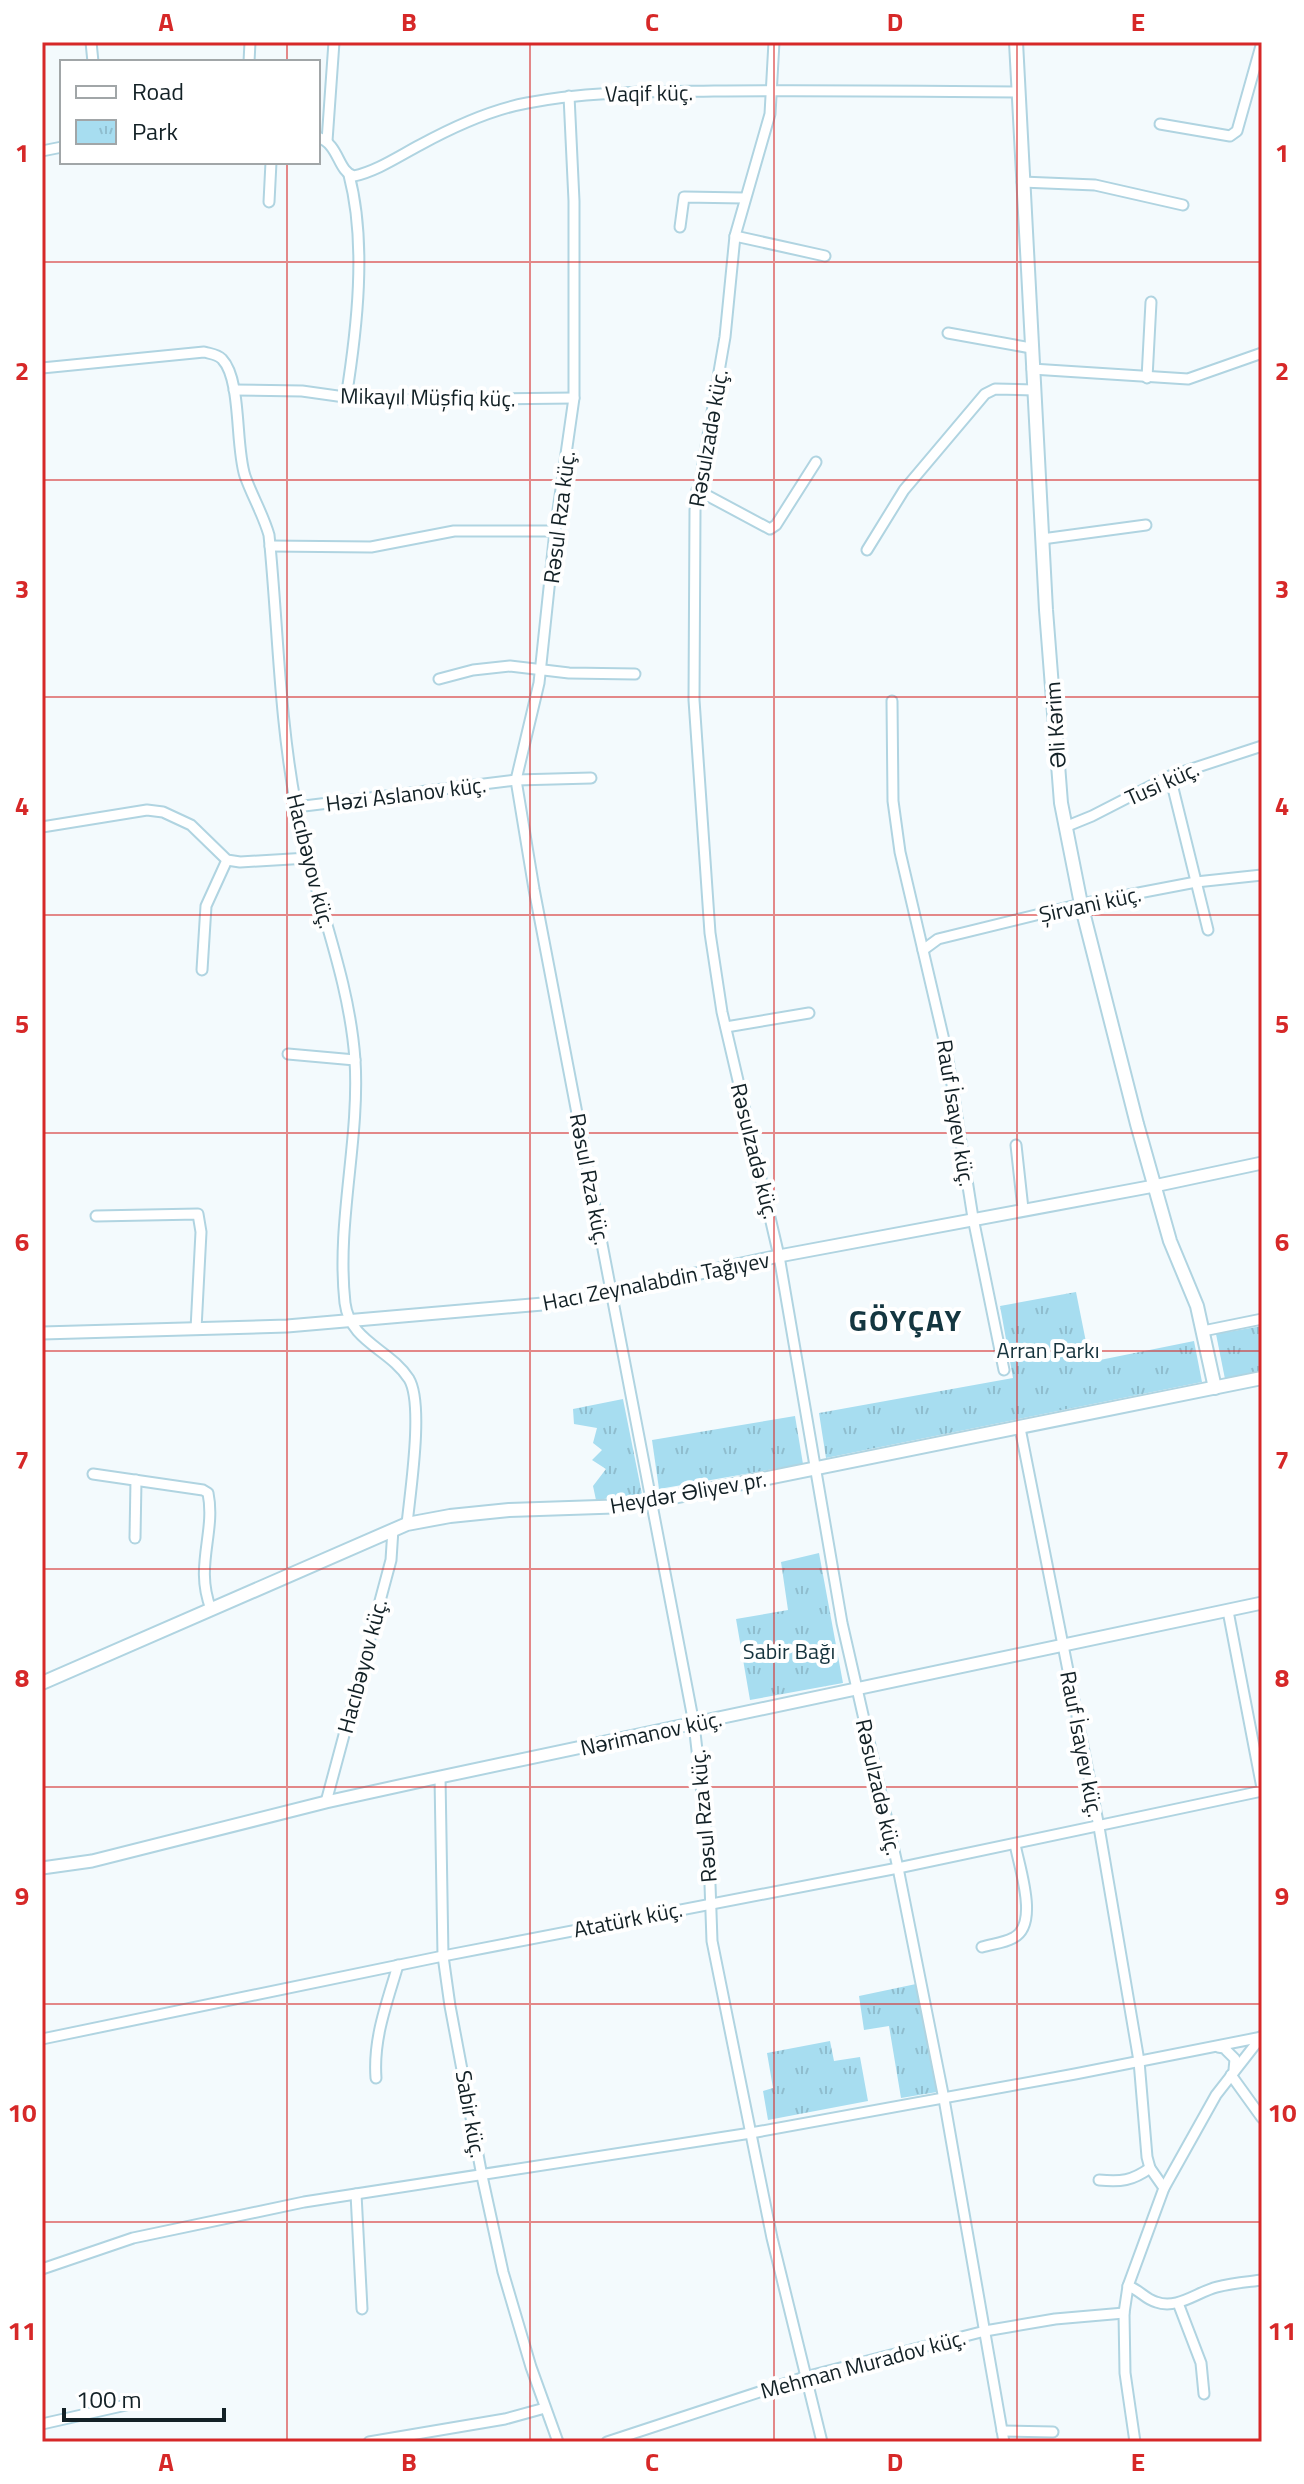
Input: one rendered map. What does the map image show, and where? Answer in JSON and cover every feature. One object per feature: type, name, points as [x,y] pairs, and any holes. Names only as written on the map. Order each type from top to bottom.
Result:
[{"type":"main road","name":"Əli Kərim","points":[[1016,42],[1042,539],[1065,827],[1081,904],[1154,1186],[1170,1241],[1197,1306],[1215,1388]]},
{"type":"main road","name":"Heydər Əliyev pr.","points":[[42,1683],[407,1524],[494,1512],[609,1508],[653,1502],[1262,1378]]},
{"type":"street","points":[[334,42],[323,139],[349,175],[355,197],[358,243],[357,295],[346,398]]},
{"type":"street","name":"Rəsulzadə küç.","points":[[774,42],[770,114],[735,236],[718,383],[697,490],[694,700],[710,933],[726,1027],[779,1256],[856,1690],[898,1868],[944,2099],[1004,2442]]},
{"type":"street","points":[[1160,124],[1230,136],[1237,131],[1262,42]]},
{"type":"street","name":"Vaqif küç.","points":[[349,175],[363,174],[484,115],[569,96],[771,91],[1017,92]]},
{"type":"street","name":"Rəsul Rza küç.","points":[[569,96],[574,201],[574,398],[540,669],[516,780],[534,889],[694,1724],[709,1856],[712,1941],[751,2133],[822,2442]]},
{"type":"street","points":[[269,202],[271,164]]},
{"type":"street","points":[[1022,182],[1095,185],[1183,205]]},
{"type":"street","points":[[680,227],[684,197],[744,198]]},
{"type":"street","points":[[735,236],[825,256]]},
{"type":"street","points":[[1147,378],[1151,302]]},
{"type":"street","points":[[948,333],[1031,348]]},
{"type":"street","name":"Hacıbəyov küç.","points":[[42,368],[204,352],[224,360],[234,390],[243,466],[265,519],[270,546],[296,807],[344,988],[355,1060],[354,1113],[342,1252],[349,1322]]},
{"type":"street","points":[[1032,369],[1188,379],[1262,353]]},
{"type":"street","points":[[867,550],[904,490],[985,394],[995,389],[1034,390]]},
{"type":"street","name":"Mikayıl Müşfiq küç.","points":[[234,390],[302,391],[346,398],[574,398]]},
{"type":"street","points":[[697,490],[770,529],[776,525],[816,462]]},
{"type":"street","points":[[1042,539],[1146,525]]},
{"type":"street","points":[[270,546],[371,547],[454,531],[555,531]]},
{"type":"street","points":[[439,679],[473,670],[510,666],[569,673],[635,674]]},
{"type":"street","name":"Rauf İsayev küç.","points":[[892,701],[895,823],[947,1053],[973,1218],[1004,1370]]},
{"type":"street","name":"Tusi küç.","points":[[1065,827],[1170,776],[1262,746]]},
{"type":"street","points":[[1170,776],[1208,930]]},
{"type":"street","name":"Həzi Aslanov küç.","points":[[296,807],[516,780],[591,778]]},
{"type":"street","points":[[42,827],[147,810],[163,812],[191,825],[227,860],[308,858]]},
{"type":"street","points":[[202,970],[206,906],[227,860]]},
{"type":"street","name":"Şirvani küç.","points":[[923,950],[938,939],[1081,904],[1196,882],[1262,875]]},
{"type":"street","points":[[726,1027],[809,1013]]},
{"type":"street","points":[[288,1054],[355,1060]]},
{"type":"street","points":[[1016,1145],[1023,1209]]},
{"type":"street","name":"Hacı Zeynalabdin Tağıyev","points":[[42,1333],[349,1322],[566,1302],[779,1256],[1262,1163]]},
{"type":"street","points":[[96,1216],[198,1214],[201,1232],[196,1329]]},
{"type":"street","points":[[1203,1331],[1262,1319]]},
{"type":"street","points":[[349,1322],[401,1370],[413,1389],[415,1446],[407,1524]]},
{"type":"street","name":"Rauf İsayev küç.","points":[[1020,1428],[1099,1827],[1139,2061],[1143,2130],[1150,2168]]},
{"type":"street","points":[[93,1474],[208,1493],[203,1572],[204,1591],[211,1609]]},
{"type":"street","points":[[135,1538],[136,1480]]},
{"type":"street","name":"Hacıbəyov küç.","points":[[326,1802],[391,1560],[393,1529]]},
{"type":"street","name":"Nərimanov küç.","points":[[42,1868],[92,1861],[326,1802],[440,1777],[1262,1603]]},
{"type":"street","points":[[1228,1611],[1262,1790]]},
{"type":"street","name":"Sabir küç.","points":[[440,1777],[443,1956],[482,2176],[503,2272],[558,2442]]},
{"type":"street","name":"Atatürk küç.","points":[[42,2039],[398,1965],[1099,1827],[1262,1790]]},
{"type":"street","points":[[982,1947],[1014,1938],[1027,1922],[1015,1844]]},
{"type":"street","points":[[376,2078],[374,2057],[377,2037],[398,1965]]},
{"type":"street","points":[[42,2269],[162,2231],[356,2194],[751,2133],[1262,2037]]},
{"type":"street","points":[[1135,2442],[1125,2373],[1124,2313],[1128,2286],[1164,2188],[1216,2095],[1262,2037]]},
{"type":"street","points":[[1215,2047],[1224,2048],[1235,2059],[1232,2073],[1262,2118]]},
{"type":"street","points":[[1099,2180],[1125,2182],[1150,2168],[1164,2188]]},
{"type":"street","points":[[356,2194],[362,2309]]},
{"type":"street","points":[[1128,2286],[1139,2289],[1156,2302],[1178,2303],[1220,2286],[1262,2280]]},
{"type":"street","points":[[1178,2303],[1201,2363],[1204,2394]]},
{"type":"street","name":"Mehman Muradov küç.","points":[[607,2442],[805,2377],[985,2331],[1055,2319],[1124,2313]]},
{"type":"street","points":[[42,2424],[135,2403]]},
{"type":"street","points":[[369,2442],[505,2419],[545,2408]]},
{"type":"street","points":[[1002,2431],[1053,2432]]},
{"type":"green space","name":"Arran Parkı","points":[[1076,1292],[1090,1362],[1194,1341],[1202,1382],[826,1458],[819,1413],[1013,1378],[1000,1306]]},
{"type":"green space","points":[[1262,1326],[1262,1371],[1225,1379],[1216,1334]]},
{"type":"green space","points":[[623,1399],[642,1494],[596,1500],[593,1486],[606,1469],[592,1460],[602,1450],[593,1443],[597,1428],[574,1424],[573,1409]]},
{"type":"green space","points":[[795,1416],[803,1464],[659,1489],[652,1440]]},
{"type":"green space","name":"Sabir Bağı","points":[[819,1553],[843,1683],[750,1700],[736,1619],[788,1610],[781,1562]]},
{"type":"green space","points":[[916,1984],[937,2092],[901,2098],[889,2026],[864,2030],[859,1996]]},
{"type":"green space","points":[[830,2041],[834,2061],[860,2057],[868,2101],[768,2120],[763,2091],[773,2088],[767,2053]]},
{"type":"district","name":"GÖYÇAY","points":[[906,1321]]}]
